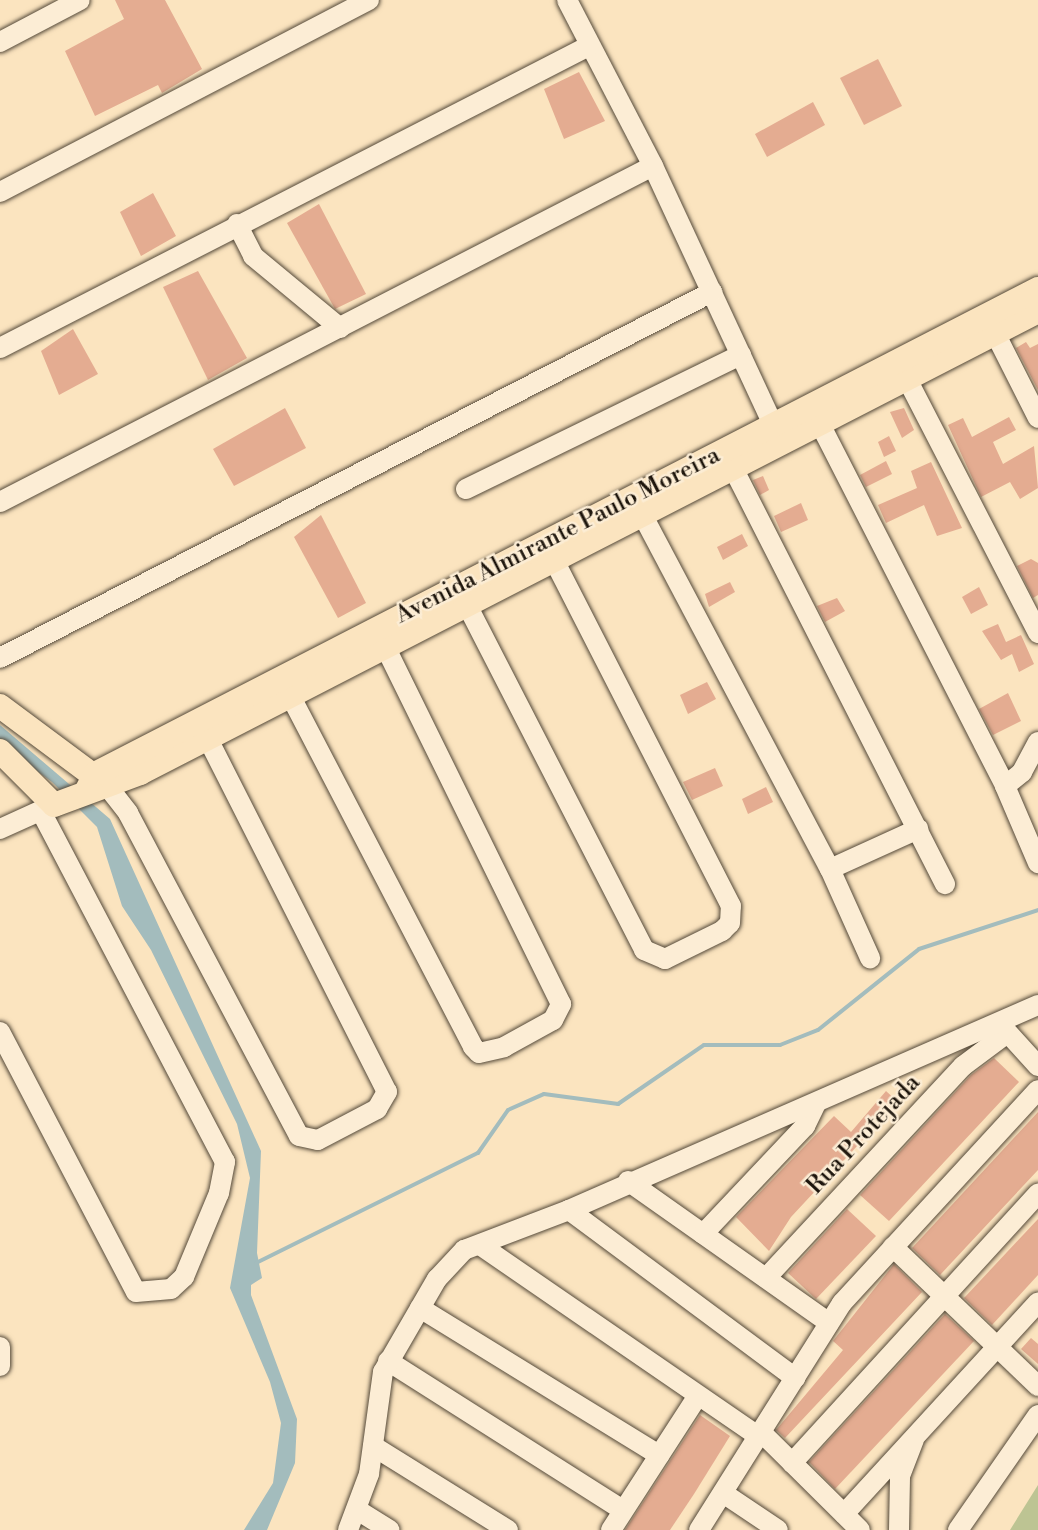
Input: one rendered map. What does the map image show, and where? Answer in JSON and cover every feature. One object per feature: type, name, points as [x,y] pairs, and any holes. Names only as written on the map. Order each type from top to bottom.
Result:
[{"type":"main road","name":"Avenida Almirante Paulo Moreira","points":[[76,794],[777,434],[1038,289]]},
{"type":"main road","name":"Avenida Almirante Paulo Moreira","points":[[76,794],[208,739],[733,468],[777,434],[820,424],[906,377],[1038,311]]},
{"type":"main road","points":[[0,706],[76,794]]},
{"type":"main road","points":[[0,751],[76,794]]},
{"type":"street","points":[[0,42],[80,0]]},
{"type":"street","points":[[0,192],[369,0]]},
{"type":"street","points":[[567,0],[653,166],[777,434]]},
{"type":"street","points":[[0,348],[237,224],[589,46]]},
{"type":"street","points":[[0,502],[653,166]]},
{"type":"street","points":[[237,224],[253,256],[340,328]]},
{"type":"street","points":[[0,658],[712,292]]},
{"type":"street","points":[[995,333],[1038,418]]},
{"type":"street","points":[[466,489],[741,355]]},
{"type":"street","points":[[906,377],[1038,633]]},
{"type":"street","points":[[820,424],[1005,786],[1038,863]]},
{"type":"street","points":[[733,468],[945,884]]},
{"type":"street","points":[[643,516],[830,869],[870,958]]},
{"type":"street","points":[[466,605],[644,950],[665,959],[722,931],[730,923],[731,906],[554,560]]},
{"type":"street","points":[[291,697],[473,1047],[479,1053],[504,1047],[553,1020],[561,1004],[386,648]]},
{"type":"street","points":[[76,794],[129,813],[299,1136],[318,1140],[377,1109],[387,1092],[208,739]]},
{"type":"street","points":[[1005,786],[1027,765],[1038,742]]},
{"type":"street","points":[[0,1032],[135,1292],[156,1295],[171,1289],[184,1277],[219,1193],[225,1162],[76,794]]},
{"type":"street","name":"Avenida Almirante Paulo Moreira","points":[[0,829],[76,794]]},
{"type":"street","points":[[830,869],[918,829]]},
{"type":"street","points":[[348,1530],[359,1511],[373,1446],[378,1386],[388,1361],[452,1261],[480,1245],[569,1210],[628,1181],[1003,1028],[1038,1005]]},
{"type":"street","points":[[1003,1028],[1038,1066]]},
{"type":"street","name":"Rua Protejada","points":[[766,1278],[963,1066],[1003,1028]]},
{"type":"street","points":[[699,1530],[830,1323],[893,1247],[1038,1090]]},
{"type":"street","points":[[703,1234],[805,1126],[816,1103]]},
{"type":"street","points":[[628,1181],[830,1323]]},
{"type":"street","points":[[792,1463],[943,1295],[1038,1194]]},
{"type":"street","points":[[569,1210],[795,1378]]},
{"type":"street","points":[[480,1245],[697,1397],[760,1434],[860,1530]]},
{"type":"street","points":[[893,1247],[1038,1386]]},
{"type":"street","points":[[844,1514],[921,1424],[1038,1302]]},
{"type":"street","points":[[420,1308],[659,1455]]},
{"type":"street","points":[[0,1347],[0,1366]]},
{"type":"street","points":[[388,1361],[623,1510]]},
{"type":"street","points":[[611,1530],[697,1397]]},
{"type":"street","points":[[958,1530],[1038,1415]]},
{"type":"street","points":[[899,1530],[900,1476],[921,1424]]},
{"type":"street","points":[[373,1446],[508,1530]]},
{"type":"street","points":[[723,1493],[778,1530]]},
{"type":"street","points":[[359,1511],[390,1530]]},
{"type":"green space","points":[[1038,1485],[1038,1530],[1010,1530]]},
{"type":"water","points":[[0,725],[110,819],[261,1151],[257,1253],[262,1278],[251,1285],[251,1295],[297,1419],[295,1463],[267,1530],[244,1530],[273,1483],[281,1423],[270,1382],[230,1288],[250,1178],[237,1124],[151,950],[122,906],[97,827],[52,782],[0,744]]},
{"type":"building","points":[[115,0],[165,0],[202,69],[162,93],[158,85],[95,116],[65,51],[124,19]]},
{"type":"building","points":[[878,59],[902,106],[864,125],[840,78]]},
{"type":"building","points":[[579,72],[605,121],[564,139],[544,89]]},
{"type":"building","points":[[813,102],[825,125],[767,157],[755,134]]},
{"type":"building","points":[[153,193],[176,236],[141,256],[120,212]]},
{"type":"building","points":[[319,204],[366,294],[335,309],[287,223]]},
{"type":"building","points":[[198,271],[247,358],[208,380],[163,287]]},
{"type":"building","points":[[73,329],[98,374],[59,395],[41,351]]},
{"type":"building","points":[[1026,342],[1030,348],[1038,344],[1038,390],[1016,348]]},
{"type":"building","points":[[285,408],[306,448],[234,486],[213,449]]},
{"type":"building","points":[[904,408],[914,430],[902,438],[890,412]]},
{"type":"building","points":[[1009,417],[1016,430],[993,442],[1003,464],[1034,446],[1038,488],[1020,499],[1010,482],[981,497],[948,425],[963,418],[972,437]]},
{"type":"building","points":[[889,436],[896,451],[884,457],[878,442]]},
{"type":"building","points":[[886,461],[892,474],[866,487],[860,475]]},
{"type":"building","points":[[931,462],[962,528],[937,536],[924,505],[886,523],[878,505],[917,488],[911,471]]},
{"type":"building","points":[[763,476],[769,490],[760,495],[753,480]]},
{"type":"building","points":[[801,503],[808,520],[781,532],[774,516]]},
{"type":"building","points":[[321,515],[366,603],[338,618],[294,537]]},
{"type":"building","points":[[742,534],[748,546],[723,560],[717,547]]},
{"type":"building","points":[[1031,559],[1038,563],[1038,595],[1033,598],[1017,566]]},
{"type":"building","points":[[730,582],[735,592],[709,607],[705,594]]},
{"type":"building","points":[[979,587],[988,605],[971,614],[962,597]]},
{"type":"building","points":[[837,598],[845,611],[825,622],[817,606]]},
{"type":"building","points":[[998,624],[1006,642],[1021,635],[1034,664],[1019,672],[1012,654],[1001,660],[982,631]]},
{"type":"building","points":[[707,682],[716,699],[688,714],[680,695]]},
{"type":"building","points":[[1008,693],[1021,721],[993,735],[979,709]]},
{"type":"building","points":[[715,768],[723,786],[692,800],[683,782]]},
{"type":"building","points":[[766,787],[773,802],[748,814],[742,799]]},
{"type":"building","points":[[994,1058],[1019,1082],[889,1221],[860,1195],[971,1075]]},
{"type":"building","points":[[886,1091],[898,1102],[791,1217],[769,1251],[736,1217],[834,1116],[851,1132]]},
{"type":"building","points":[[1038,1112],[1038,1170],[940,1275],[912,1248]]},
{"type":"building","points":[[847,1209],[876,1236],[816,1299],[788,1273]]},
{"type":"building","points":[[1038,1219],[1038,1275],[992,1325],[964,1298]]},
{"type":"building","points":[[894,1264],[922,1292],[785,1438],[776,1430],[843,1350],[833,1341]]},
{"type":"building","points":[[945,1314],[974,1341],[835,1489],[809,1462]]},
{"type":"building","points":[[1031,1338],[1038,1344],[1038,1364],[1021,1349]]},
{"type":"building","points":[[700,1415],[730,1436],[694,1494],[670,1530],[625,1530]]},
{"type":"waterway","points":[[256,1263],[478,1153],[508,1110],[544,1094],[618,1104],[704,1045],[780,1045],[818,1030],[919,949],[1038,910]]}]
